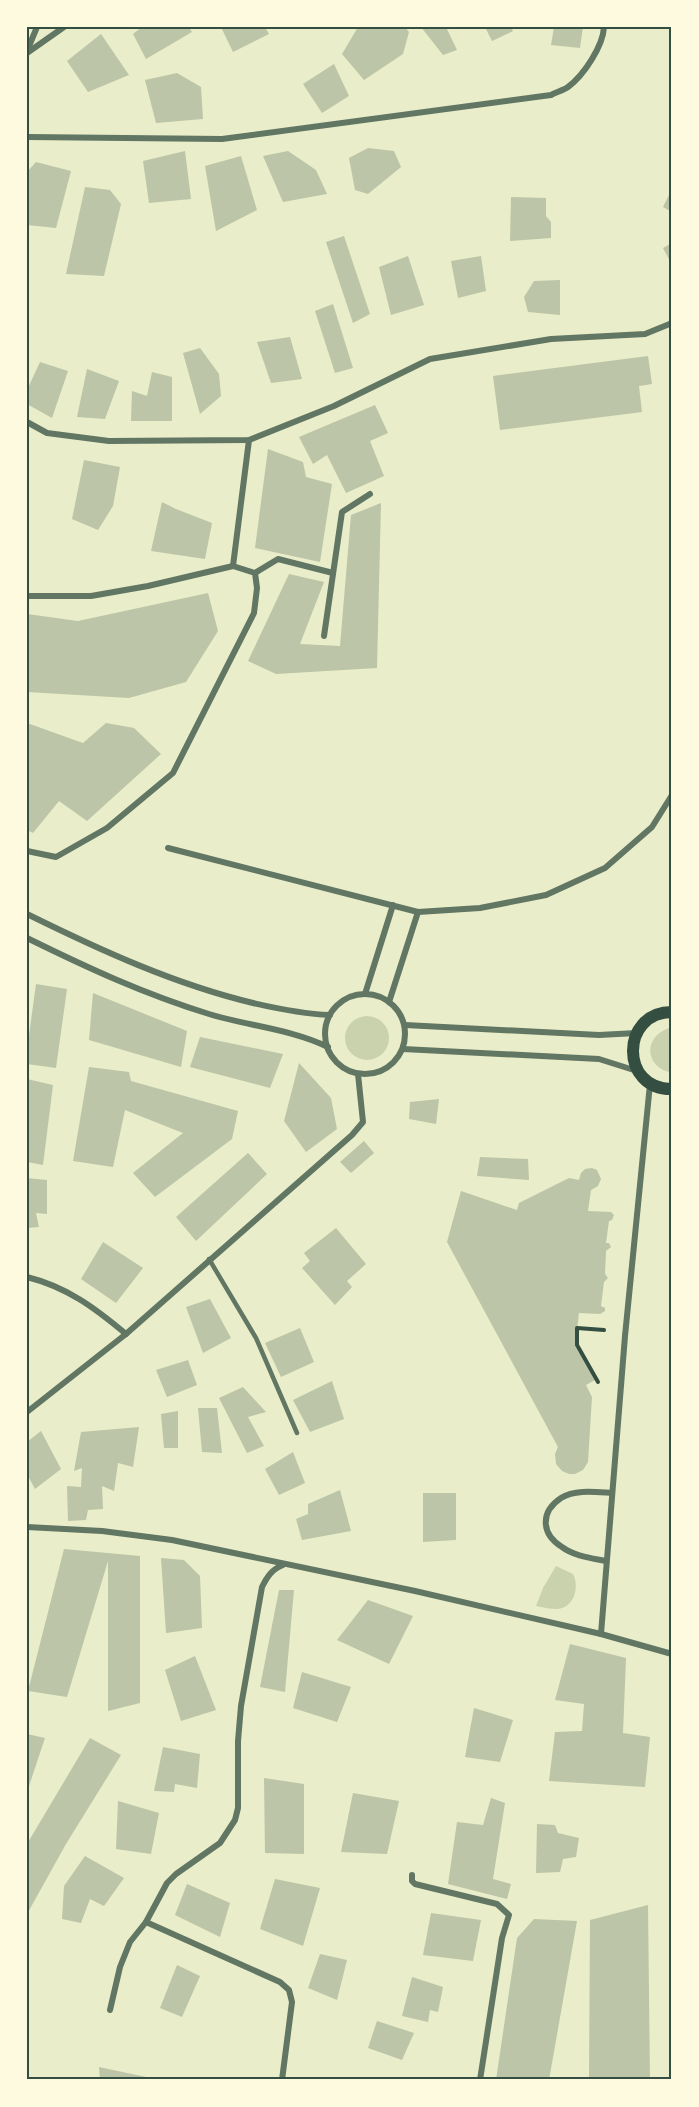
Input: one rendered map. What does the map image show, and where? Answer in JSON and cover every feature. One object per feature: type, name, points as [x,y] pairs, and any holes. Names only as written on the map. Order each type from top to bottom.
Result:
[{"type":"main road","points":[[672,1012],[656,1015],[645,1022],[637,1032],[633,1045],[633,1059],[638,1071],[650,1084],[672,1089]]},
{"type":"street","points":[[27,52],[38,27]]},
{"type":"street","points":[[27,52],[64,27]]},
{"type":"street","points":[[27,137],[222,140],[551,95],[569,86],[589,64],[603,39],[604,27]]},
{"type":"street","points":[[27,422],[47,433],[109,441],[249,440],[334,406],[430,359],[551,339],[645,334],[672,323]]},
{"type":"street","points":[[233,566],[249,440]]},
{"type":"street","points":[[324,636],[342,512],[370,494]]},
{"type":"street","points":[[27,596],[91,596],[148,586],[233,566],[255,573],[278,559],[333,573]]},
{"type":"street","points":[[27,851],[56,857],[107,828],[173,773],[254,613],[257,588],[255,573]]},
{"type":"street","points":[[168,848],[418,912],[480,908],[546,895],[604,868],[651,827],[672,795]]},
{"type":"street","points":[[366,994],[393,905]]},
{"type":"street","points":[[389,1002],[418,912]]},
{"type":"street","points":[[27,914],[138,966],[200,988],[285,1010],[309,1014],[330,1014]]},
{"type":"street","points":[[27,938],[154,996],[212,1015],[312,1040],[328,1047]]},
{"type":"street","points":[[366,994],[389,1002],[399,1012],[405,1025],[403,1049],[394,1063],[380,1072],[358,1074],[345,1069],[334,1060],[328,1047],[326,1031],[330,1014],[345,999],[355,995],[366,994]]},
{"type":"street","points":[[405,1025],[599,1035],[637,1032]]},
{"type":"street","points":[[403,1049],[599,1059],[638,1071]]},
{"type":"street","points":[[27,1412],[126,1334],[352,1135],[363,1122],[358,1074]]},
{"type":"street","points":[[601,1634],[625,1336],[650,1084]]},
{"type":"street","points":[[27,1277],[74,1294],[126,1334]]},
{"type":"street","points":[[606,1561],[562,1548],[546,1529],[545,1520],[562,1497],[588,1491],[612,1493]]},
{"type":"street","points":[[27,1527],[149,1536],[415,1591],[601,1634],[672,1654]]},
{"type":"street","points":[[110,2010],[120,1967],[130,1942],[146,1923],[167,1883],[220,1843],[235,1820],[238,1808],[238,1741],[242,1706],[262,1587],[266,1578],[283,1564]]},
{"type":"street","points":[[412,1875],[412,1881],[415,1884],[497,1904],[509,1915],[502,1938],[480,2080]]},
{"type":"street","points":[[146,1923],[280,1982],[289,1990],[292,2002],[282,2080]]},
{"type":"lane","points":[[209,1259],[256,1338],[297,1433]]},
{"type":"path","points":[[598,1382],[577,1345],[577,1328],[604,1330]]},
{"type":"green space","points":[[367,1016],[375,1017],[383,1022],[388,1030],[388,1046],[383,1054],[375,1059],[367,1060],[359,1059],[351,1054],[346,1046],[345,1038],[346,1030],[351,1022],[359,1017]]},
{"type":"green space","points":[[672,1028],[672,1073],[656,1065],[650,1052],[655,1038]]},
{"type":"green space","points":[[556,1566],[573,1574],[576,1585],[574,1596],[562,1608],[536,1606],[543,1588]]},
{"type":"building","points":[[142,27],[189,27],[192,32],[146,59],[133,34]]},
{"type":"building","points":[[221,27],[265,27],[269,34],[233,52]]},
{"type":"building","points":[[358,27],[405,27],[409,32],[403,54],[364,80],[342,54]]},
{"type":"building","points":[[421,27],[446,27],[457,50],[443,55]]},
{"type":"building","points":[[485,27],[511,27],[513,31],[492,41]]},
{"type":"building","points":[[554,27],[583,27],[580,48],[551,45]]},
{"type":"building","points":[[101,34],[129,75],[88,92],[67,61]]},
{"type":"building","points":[[334,64],[349,96],[322,113],[303,84]]},
{"type":"building","points":[[177,73],[201,87],[203,119],[156,123],[145,80]]},
{"type":"building","points":[[368,148],[394,151],[401,167],[368,194],[355,190],[349,158]]},
{"type":"building","points":[[185,151],[191,199],[149,203],[143,161]]},
{"type":"building","points":[[288,151],[316,170],[327,194],[283,202],[263,156]]},
{"type":"building","points":[[241,156],[257,210],[216,231],[205,166]]},
{"type":"building","points":[[36,162],[71,171],[56,228],[27,225],[27,172]]},
{"type":"building","points":[[85,187],[110,190],[121,204],[104,276],[66,274]]},
{"type":"building","points":[[672,193],[672,212],[663,207]]},
{"type":"building","points":[[511,197],[546,198],[546,216],[551,222],[551,238],[510,241]]},
{"type":"building","points":[[344,236],[370,314],[353,323],[326,242]]},
{"type":"building","points":[[672,243],[672,265],[663,248]]},
{"type":"building","points":[[408,256],[424,305],[391,315],[379,267]]},
{"type":"building","points":[[481,256],[486,291],[458,298],[451,261]]},
{"type":"building","points":[[560,280],[560,315],[528,312],[524,297],[534,281]]},
{"type":"building","points":[[333,304],[353,368],[335,373],[315,311]]},
{"type":"building","points":[[290,337],[302,379],[271,383],[257,342]]},
{"type":"building","points":[[200,348],[219,374],[221,396],[200,414],[183,353]]},
{"type":"building","points":[[648,356],[652,384],[639,386],[642,412],[500,430],[493,376]]},
{"type":"building","points":[[40,362],[68,371],[52,418],[27,404],[27,390]]},
{"type":"building","points":[[87,369],[119,381],[105,419],[77,417]]},
{"type":"building","points":[[152,372],[172,377],[172,421],[131,421],[132,391],[147,396]]},
{"type":"building","points":[[375,405],[388,433],[370,441],[384,476],[346,493],[327,455],[313,464],[299,437]]},
{"type":"building","points":[[268,449],[303,462],[306,477],[332,484],[320,562],[255,548]]},
{"type":"building","points":[[84,460],[120,467],[113,506],[98,530],[72,519]]},
{"type":"building","points":[[162,502],[212,523],[205,559],[151,551]]},
{"type":"building","points":[[381,503],[377,668],[276,674],[248,661],[289,574],[324,582],[300,644],[340,646],[351,515]]},
{"type":"building","points":[[208,593],[218,631],[186,682],[129,698],[27,692],[27,614],[78,621]]},
{"type":"building","points":[[27,723],[83,743],[106,723],[134,728],[161,754],[87,821],[59,801],[33,833],[27,830]]},
{"type":"building","points":[[36,984],[67,989],[56,1068],[27,1064]]},
{"type":"building","points":[[93,993],[187,1031],[181,1067],[89,1040]]},
{"type":"building","points":[[200,1037],[283,1054],[270,1088],[190,1067]]},
{"type":"building","points":[[299,1063],[331,1098],[337,1129],[306,1152],[284,1121]]},
{"type":"building","points":[[89,1067],[129,1072],[131,1081],[238,1111],[232,1139],[155,1197],[133,1173],[183,1133],[125,1110],[113,1167],[73,1161]]},
{"type":"building","points":[[27,1079],[53,1085],[43,1165],[27,1162]]},
{"type":"building","points":[[439,1099],[436,1124],[409,1119],[410,1102]]},
{"type":"building","points":[[364,1141],[374,1153],[351,1173],[340,1162]]},
{"type":"building","points":[[248,1153],[267,1174],[196,1241],[176,1217]]},
{"type":"building","points":[[480,1157],[528,1159],[529,1180],[477,1176]]},
{"type":"building","points":[[585,1169],[597,1170],[601,1179],[598,1186],[591,1190],[588,1211],[611,1212],[614,1215],[609,1221],[606,1243],[609,1243],[611,1247],[606,1251],[605,1274],[608,1278],[604,1282],[601,1306],[605,1308],[605,1311],[600,1314],[579,1313],[575,1346],[595,1380],[586,1385],[592,1397],[588,1462],[583,1470],[569,1474],[562,1471],[556,1464],[555,1454],[558,1447],[447,1242],[461,1191],[517,1210],[519,1203],[569,1178],[579,1180]]},
{"type":"building","points":[[27,1178],[47,1180],[47,1214],[36,1213],[39,1227],[27,1228]]},
{"type":"building","points":[[336,1228],[366,1264],[347,1281],[352,1287],[335,1305],[302,1268],[310,1261],[304,1253]]},
{"type":"building","points":[[103,1242],[143,1268],[116,1303],[81,1279]]},
{"type":"building","points":[[210,1299],[231,1338],[203,1353],[186,1307]]},
{"type":"building","points":[[300,1328],[314,1362],[281,1377],[265,1343]]},
{"type":"building","points":[[188,1360],[197,1385],[167,1397],[156,1370]]},
{"type":"building","points":[[332,1381],[344,1419],[310,1432],[293,1400]]},
{"type":"building","points":[[243,1387],[266,1412],[248,1417],[264,1446],[247,1453],[219,1398]]},
{"type":"building","points":[[198,1408],[217,1408],[222,1453],[202,1452]]},
{"type":"building","points":[[178,1411],[178,1448],[164,1448],[161,1414]]},
{"type":"building","points":[[139,1427],[133,1467],[118,1463],[114,1491],[102,1486],[103,1509],[88,1510],[86,1520],[68,1521],[67,1486],[81,1487],[82,1468],[74,1471],[81,1432]]},
{"type":"building","points":[[41,1431],[61,1469],[35,1489],[27,1474],[27,1442]]},
{"type":"building","points":[[293,1452],[305,1483],[279,1495],[265,1469]]},
{"type":"building","points":[[340,1490],[351,1531],[302,1540],[296,1519],[308,1514],[308,1504]]},
{"type":"building","points":[[423,1493],[456,1493],[456,1540],[423,1542]]},
{"type":"building","points":[[64,1549],[140,1556],[140,1703],[108,1711],[108,1561],[67,1697],[28,1691]]},
{"type":"building","points":[[161,1558],[184,1560],[200,1576],[202,1628],[166,1633]]},
{"type":"building","points":[[279,1590],[294,1590],[285,1692],[260,1687]]},
{"type":"building","points":[[368,1600],[413,1616],[389,1664],[337,1640]]},
{"type":"building","points":[[570,1644],[626,1658],[623,1733],[650,1737],[645,1787],[549,1781],[555,1732],[582,1731],[584,1704],[555,1700]]},
{"type":"building","points":[[195,1656],[216,1710],[181,1721],[165,1670]]},
{"type":"building","points":[[302,1672],[351,1687],[337,1722],[293,1708]]},
{"type":"building","points":[[474,1708],[513,1720],[500,1762],[465,1757]]},
{"type":"building","points":[[27,1734],[45,1738],[27,1792]]},
{"type":"building","points":[[90,1738],[121,1755],[66,1844],[27,1914],[27,1844]]},
{"type":"building","points":[[163,1747],[200,1754],[197,1788],[175,1784],[174,1792],[154,1791]]},
{"type":"building","points":[[264,1778],[304,1784],[304,1854],[265,1853]]},
{"type":"building","points":[[353,1793],[399,1801],[387,1854],[341,1852]]},
{"type":"building","points":[[491,1798],[505,1803],[493,1879],[511,1884],[507,1899],[448,1884],[457,1822],[483,1825]]},
{"type":"building","points":[[118,1801],[159,1813],[151,1854],[116,1849]]},
{"type":"building","points":[[537,1824],[555,1825],[558,1833],[579,1838],[576,1857],[563,1859],[560,1872],[536,1873]]},
{"type":"building","points":[[85,1856],[124,1878],[104,1906],[90,1899],[81,1923],[62,1919],[64,1886]]},
{"type":"building","points":[[275,1879],[320,1888],[303,1946],[260,1929]]},
{"type":"building","points":[[187,1884],[230,1903],[220,1937],[175,1915]]},
{"type":"building","points":[[648,1905],[650,2080],[589,2080],[590,1920]]},
{"type":"building","points":[[431,1913],[481,1920],[473,1961],[423,1955]]},
{"type":"building","points":[[534,1919],[577,1921],[549,2080],[496,2080],[517,1938]]},
{"type":"building","points":[[320,1954],[347,1960],[337,2000],[308,1988]]},
{"type":"building","points":[[177,1965],[200,1976],[182,2017],[160,2008]]},
{"type":"building","points":[[412,1977],[443,1987],[438,2012],[430,2010],[428,2022],[402,2016]]},
{"type":"building","points":[[377,2021],[414,2033],[402,2060],[368,2048]]},
{"type":"building","points":[[99,2067],[146,2077],[146,2080],[100,2080]]}]
